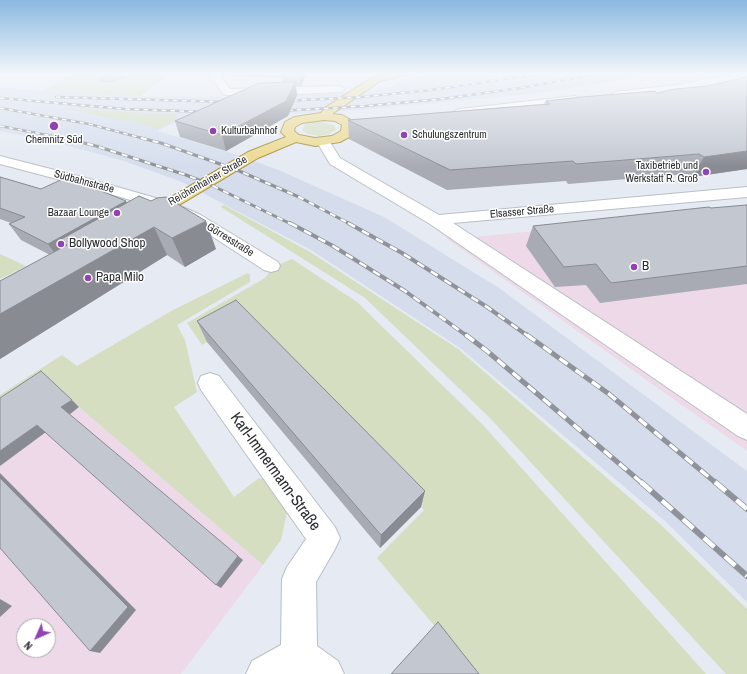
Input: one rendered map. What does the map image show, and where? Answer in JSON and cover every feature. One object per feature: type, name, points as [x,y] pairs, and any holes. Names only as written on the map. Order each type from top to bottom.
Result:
[{"type":"main road","points":[[324,116],[330,109],[337,104]]},
{"type":"main road","points":[[310,116],[338,118],[347,123],[349,130],[345,135],[336,139],[327,148],[295,138],[288,132],[289,125],[293,122],[310,116]]},
{"type":"main road","name":"Reichenhainer Straße","points":[[134,226],[253,155],[295,138]]},
{"type":"street","points":[[449,113],[528,104]]},
{"type":"street","points":[[347,123],[361,121]]},
{"type":"street","points":[[327,148],[335,161],[436,220],[747,428]]},
{"type":"street","name":"Südbahnstraße","points":[[0,160],[82,181],[167,206]]},
{"type":"street","name":"Elsasser Straße","points":[[436,220],[747,192]]},
{"type":"street","name":"Görresstraße","points":[[167,206],[192,217],[271,266]]},
{"type":"street","name":"Karl-Immermann-Straße","points":[[210,383],[324,538],[299,579],[312,664],[264,674]]},
{"type":"shaded area","points":[[0,104],[422,104],[294,114],[194,113],[157,131],[226,151],[276,169],[384,217],[499,288],[747,471],[747,602],[666,522],[460,348],[311,250],[182,182],[124,161],[58,143],[0,131]]},
{"type":"shaded area","points":[[747,211],[747,451],[446,238],[463,238]]},
{"type":"shaded area","points":[[79,407],[263,565],[181,674],[0,674],[0,466]]},
{"type":"green space","points":[[62,107],[91,110],[143,113],[124,121]]},
{"type":"green space","points":[[145,113],[179,114],[173,118],[178,119],[158,129],[128,120]]},
{"type":"green space","points":[[321,121],[334,125],[336,130],[329,134],[319,136],[308,134],[302,129],[306,124]]},
{"type":"green space","points":[[224,205],[310,252],[458,349],[660,524],[747,609],[747,674],[726,674],[489,417],[365,298],[221,207]]},
{"type":"green space","points":[[0,254],[26,266],[0,279]]},
{"type":"green space","points":[[292,259],[357,302],[483,425],[706,674],[472,674],[433,624],[377,558],[424,510],[244,321],[202,345],[187,323],[265,278],[273,267]]},
{"type":"green space","points":[[248,273],[250,275],[250,282],[177,325],[185,340],[197,392],[174,407],[234,497],[259,478],[263,479],[287,512],[281,540],[263,565],[79,407],[49,379],[0,406],[0,395],[62,355],[77,366],[173,310]]},
{"type":"building","points":[[212,104],[279,104],[222,135],[175,121]]},
{"type":"building","points":[[544,104],[747,104],[747,151],[704,157],[699,154],[576,164],[573,161],[450,170],[348,120]]},
{"type":"building","points":[[0,177],[41,189],[67,177],[126,201],[48,244],[9,224],[25,217],[0,208]]},
{"type":"building","points":[[139,196],[151,201],[157,198],[166,197],[206,221],[172,238],[154,227],[0,314],[0,281],[67,245],[58,241]]},
{"type":"building","points":[[747,205],[747,266],[611,283],[596,264],[564,267],[533,226],[709,207]]},
{"type":"building","points":[[236,300],[425,491],[381,535],[197,321]]},
{"type":"building","points":[[41,371],[72,400],[61,407],[238,556],[216,585],[37,425],[0,451],[0,398]]},
{"type":"building","points":[[0,478],[128,607],[90,651],[0,548]]},
{"type":"building","points":[[438,622],[479,674],[391,674]]},
{"type":"railway","points":[[73,104],[125,109],[207,112]]},
{"type":"railway","points":[[279,111],[383,104]]},
{"type":"railway","points":[[0,108],[89,124],[145,139]]},
{"type":"railway","points":[[0,126],[68,139]]},
{"type":"railway","points":[[64,138],[68,139]]},
{"type":"railway","points":[[141,138],[145,139]]},
{"type":"railway","points":[[68,139],[96,146],[186,175],[209,184],[291,224]]},
{"type":"railway","points":[[145,139],[161,143],[237,170],[299,197],[350,224]]},
{"type":"railway","points":[[290,223],[333,246],[405,291],[467,336]]},
{"type":"railway","points":[[348,223],[402,253],[487,307],[528,336]]},
{"type":"railway","points":[[466,335],[487,351],[642,483]]},
{"type":"railway","points":[[527,335],[609,394],[716,483]]},
{"type":"railway","points":[[641,482],[747,576]]},
{"type":"railway","points":[[715,482],[747,509]]},
{"type":"place","name":"Chemnitz Süd","points":[[54,126]]},
{"type":"place","name":"Kulturbahnhof","points":[[213,131]]},
{"type":"place","name":"Schulungszentrum","points":[[404,135]]},
{"type":"place","name":"Taxibetrieb und Werkstatt R. Groß","points":[[706,172]]},
{"type":"place","name":"Bazaar Lounge","points":[[117,213]]},
{"type":"place","name":"Bollywood Shop","points":[[61,244]]},
{"type":"place","name":"B","points":[[634,267]]},
{"type":"place","name":"Papa Milo","points":[[88,278]]}]
